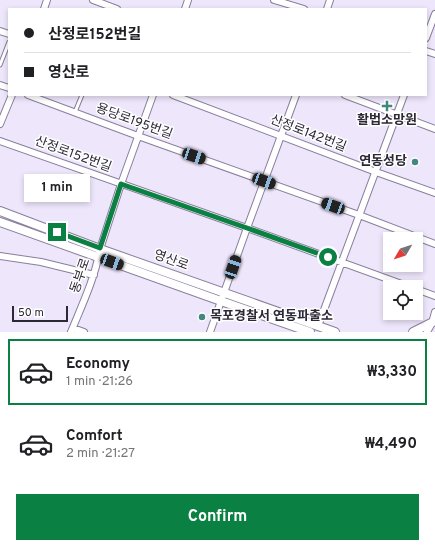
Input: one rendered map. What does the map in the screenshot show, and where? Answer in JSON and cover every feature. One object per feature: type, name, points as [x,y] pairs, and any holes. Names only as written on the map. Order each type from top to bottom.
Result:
[{"type":"street","points":[[93,0],[114,8]]},
{"type":"street","points":[[274,0],[301,8]]},
{"type":"street","points":[[427,35],[435,14]]},
{"type":"street","points":[[0,124],[12,96]]},
{"type":"street","name":"용당로195번길","points":[[34,96],[46,98],[75,113],[359,215],[435,244]]},
{"type":"street","name":"동부로","points":[[72,330],[94,275],[100,248],[153,96]]},
{"type":"street","name":"산정로142번길","points":[[177,96],[435,193]]},
{"type":"street","points":[[210,332],[296,96]]},
{"type":"street","points":[[348,96],[435,129]]},
{"type":"street","points":[[318,326],[404,96]]},
{"type":"street","name":"산정로152번길","points":[[0,141],[391,280]]},
{"type":"street","name":"영산로","points":[[0,210],[100,248],[335,332]]},
{"type":"street","name":"영산로","points":[[0,222],[310,332]]},
{"type":"street","points":[[0,256],[41,262],[94,275]]},
{"type":"street","points":[[423,292],[435,296]]},
{"type":"street","points":[[427,332],[433,322],[435,312]]},
{"type":"street","points":[[413,332],[433,322]]},
{"type":"street","points":[[72,330],[84,332]]},
{"type":"lane","points":[[0,65],[8,45]]},
{"type":"lane","points":[[75,113],[82,96]]},
{"type":"place","name":"활법소망원","points":[[387,106]]},
{"type":"place","name":"연동성당","points":[[415,162]]},
{"type":"place","name":"목포경찰서 연동파출소","points":[[202,317]]},
{"type":"route","points":[[57,232],[100,248],[121,184],[328,257]]}]
